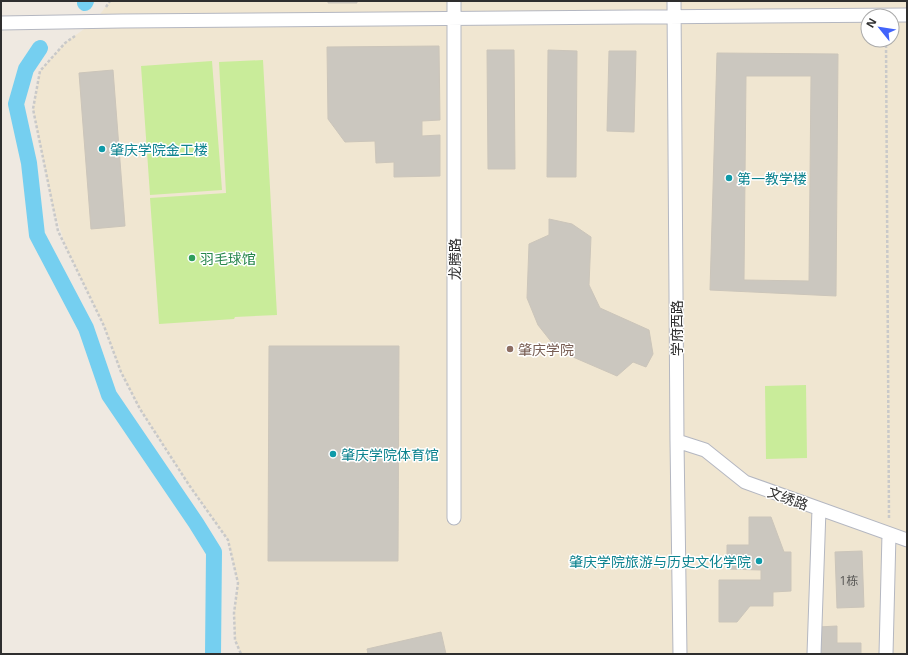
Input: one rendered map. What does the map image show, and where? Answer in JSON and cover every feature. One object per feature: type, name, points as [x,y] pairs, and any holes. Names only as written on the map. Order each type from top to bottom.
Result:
[{"type":"street","name":"龙腾路","points":[[454,1],[454,518]]},
{"type":"street","name":"学府西路","points":[[674,1],[680,654]]},
{"type":"street","points":[[1,23],[907,15]]},
{"type":"street","name":"文绣路","points":[[677,442],[705,450],[745,482],[907,540]]},
{"type":"street","points":[[814,654],[819,509]]},
{"type":"street","points":[[886,654],[889,534]]},
{"type":"path","points":[[95,21],[110,1]]},
{"type":"path","points":[[77,34],[65,43],[40,71],[33,109],[58,231],[104,326],[121,372],[140,409],[189,485],[228,540],[238,583],[234,613],[235,640],[241,654]]},
{"type":"path","points":[[886,48],[889,534]]},
{"type":"shaded area","name":"肇庆学院","points":[[110,1],[907,1],[907,654],[241,654],[235,640],[234,613],[238,583],[228,540],[189,485],[140,409],[121,372],[104,326],[66,247],[52,204],[33,109],[40,71],[65,43],[95,21]]},
{"type":"green space","points":[[263,60],[277,315],[159,324],[150,198],[226,193],[219,62]]},
{"type":"green space","points":[[212,61],[222,190],[150,195],[141,66]]},
{"type":"green space","points":[[806,385],[807,458],[766,459],[765,386]]},
{"type":"building","points":[[328,1],[357,1],[357,3],[328,3]]},
{"type":"building","points":[[439,46],[440,120],[422,121],[422,136],[440,135],[440,176],[394,177],[394,162],[376,163],[375,141],[345,142],[328,119],[327,47]]},
{"type":"building","points":[[487,50],[514,50],[515,169],[488,169]]},
{"type":"building","points":[[548,50],[577,51],[576,177],[547,177]]},
{"type":"building","points":[[609,51],[636,51],[634,132],[607,131]]},
{"type":"building","name":"第一教学楼","points":[[717,53],[838,54],[836,296],[710,290]],"holes":[[[746,76],[811,76],[809,281],[744,280]]]},
{"type":"building","name":"肇庆学院金工楼","points":[[113,70],[125,226],[91,229],[79,73]]},
{"type":"building","points":[[549,219],[572,224],[591,237],[589,285],[600,308],[649,330],[653,354],[646,367],[633,362],[617,376],[573,357],[553,344],[538,325],[527,298],[529,244],[549,235]]},
{"type":"building","name":"肇庆学院体育馆","points":[[269,346],[399,346],[398,561],[268,561]]},
{"type":"building","name":"肇庆学院旅游与历史文化学院","points":[[749,517],[771,517],[784,552],[791,552],[791,591],[773,592],[773,606],[750,606],[737,622],[719,622],[719,580],[761,580],[761,570],[727,569],[727,545],[749,545]]},
{"type":"building","points":[[862,551],[864,607],[837,608],[835,552]]},
{"type":"building","points":[[837,626],[837,643],[861,643],[861,654],[818,654],[818,627]]},
{"type":"building","points":[[441,632],[446,654],[368,654],[367,649]]},
{"type":"waterway","points":[[40,48],[26,69],[16,104],[29,163],[37,235],[86,328],[109,395],[214,552],[213,654]]},
{"type":"place","name":"肇庆学院金工楼","points":[[102,149]]},
{"type":"place","name":"第一教学楼","points":[[729,178]]},
{"type":"place","name":"羽毛球馆","points":[[192,258]]},
{"type":"place","name":"肇庆学院","points":[[510,349]]},
{"type":"place","name":"肇庆学院体育馆","points":[[333,454]]},
{"type":"place","name":"肇庆学院旅游与历史文化学院","points":[[759,561]]}]
